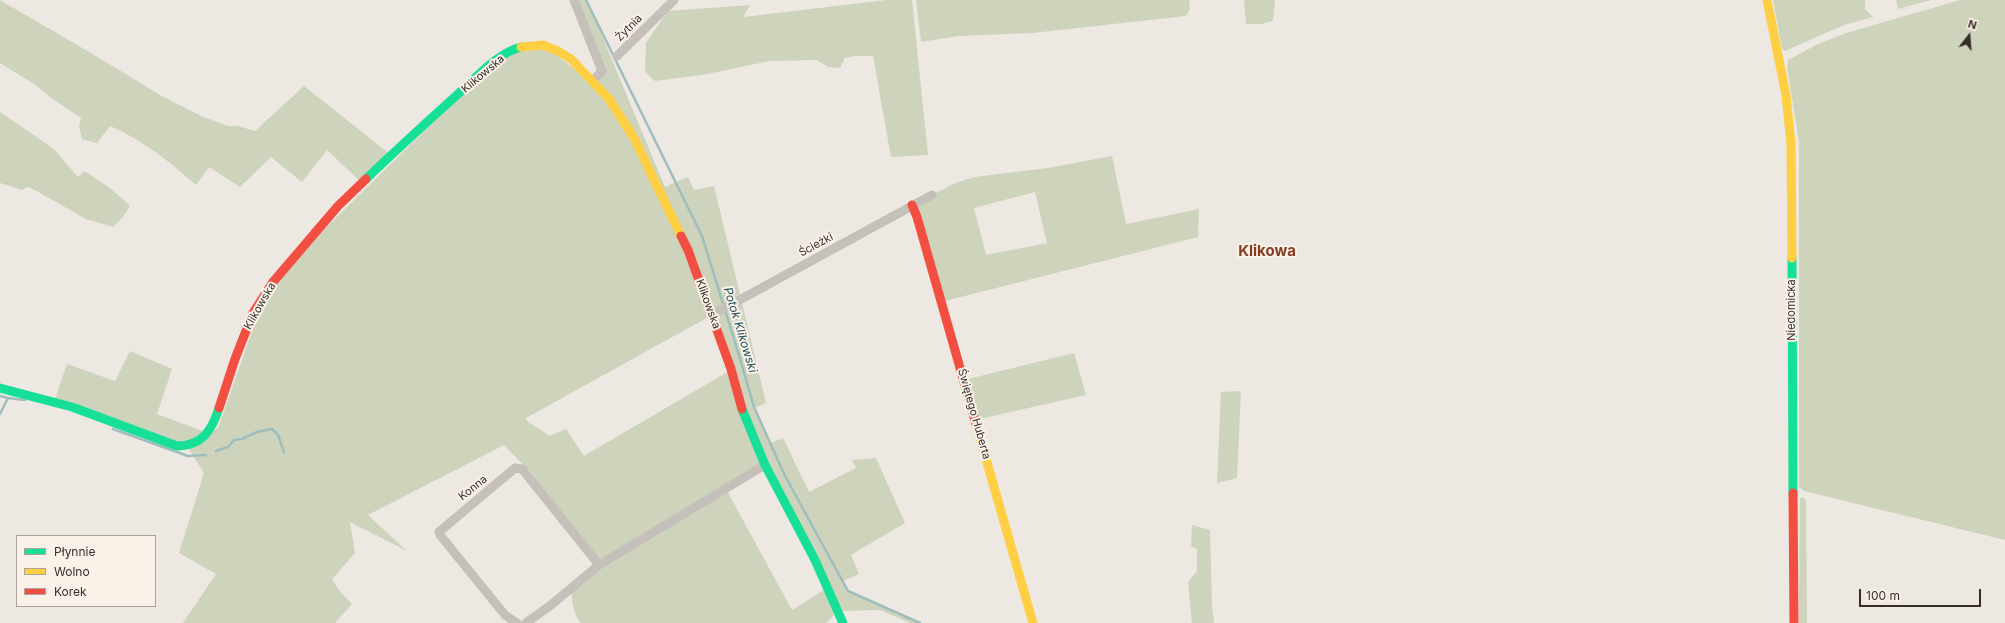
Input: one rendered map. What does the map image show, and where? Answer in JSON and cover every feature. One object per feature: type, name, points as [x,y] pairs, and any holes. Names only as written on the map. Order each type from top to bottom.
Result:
[{"type":"street","points":[[574,0],[602,71],[592,82]]},
{"type":"street","name":"Żytnia","points":[[617,56],[674,0]]},
{"type":"street","name":"Niedomicka","points":[[1767,0],[1786,95],[1791,144],[1794,623]]},
{"type":"street","name":"Klikowska","points":[[0,388],[72,407],[176,446],[188,446],[196,443],[208,433],[217,415],[245,330],[253,314],[273,282],[338,206],[405,140],[495,61],[514,49],[543,45],[558,51],[571,59],[609,99],[634,138],[688,250],[731,369],[744,417],[765,465],[796,522],[843,623]]},
{"type":"street","name":"Ścieżki","points":[[712,315],[729,304],[932,195]]},
{"type":"street","name":"Świętego Huberta","points":[[912,206],[918,217],[1033,623]]},
{"type":"street","points":[[526,623],[551,606],[599,565],[765,465]]},
{"type":"street","name":"Konna","points":[[517,623],[505,615],[439,532],[515,468],[522,469],[599,565]]},
{"type":"green space","points":[[0,0],[160,95],[201,116],[228,126],[238,126],[255,131],[304,86],[391,155],[362,183],[327,150],[302,182],[271,157],[240,187],[209,167],[196,185],[156,152],[134,138],[110,126],[97,143],[82,139],[79,126],[81,118],[34,84],[0,63]]},
{"type":"green space","points":[[574,0],[587,0],[665,187],[688,177],[694,190],[714,186],[766,403],[754,408],[770,443],[783,438],[809,492],[856,468],[852,460],[876,458],[905,523],[851,555],[859,574],[843,581],[848,591],[920,623],[910,623],[880,610],[838,611],[826,623],[581,623],[572,602],[571,589],[599,565],[534,485],[535,477],[504,445],[368,515],[407,551],[350,522],[355,553],[332,579],[338,589],[352,604],[335,623],[183,623],[216,574],[179,553],[204,473],[187,446],[54,402],[67,364],[115,381],[130,351],[172,369],[157,414],[208,433],[218,428],[254,326],[273,290],[298,255],[468,88],[515,51],[543,45],[592,82],[602,71]],"holes":[[[712,315],[729,371],[584,456],[566,429],[550,436],[528,422],[526,418]],[[765,465],[827,588],[792,610],[726,489]]]},
{"type":"green space","points":[[887,0],[912,0],[928,155],[891,157],[873,56],[855,56],[845,58],[840,68],[828,67],[816,60],[770,61],[702,75],[655,81],[645,72],[646,43],[668,11],[750,5],[743,17]]},
{"type":"green space","points":[[916,0],[1189,0],[1190,9],[1186,16],[1033,33],[958,36],[921,42]]},
{"type":"green space","points":[[1244,0],[1275,0],[1273,21],[1261,24],[1246,24]]},
{"type":"green space","points":[[1773,0],[1865,0],[1865,9],[1873,17],[1844,25],[1785,51],[1782,49]]},
{"type":"green space","points":[[1896,0],[1931,0],[1898,9]]},
{"type":"green space","points":[[1960,0],[2005,0],[2005,540],[1804,491],[1799,487],[1799,142],[1787,67],[1788,60],[1818,44],[1846,33]]},
{"type":"green space","points":[[0,112],[54,149],[78,177],[84,171],[119,196],[130,206],[123,217],[113,227],[86,219],[31,188],[26,187],[22,190],[0,183]]},
{"type":"green space","points":[[1112,156],[1126,224],[1199,209],[1198,237],[941,302],[912,206],[953,184],[974,177],[1048,168]],"holes":[[[1035,192],[1047,243],[986,255],[974,208]]]},
{"type":"green space","points":[[1074,353],[1086,395],[975,420],[964,380]]},
{"type":"green space","points":[[1241,391],[1237,478],[1217,483],[1221,392]]},
{"type":"green space","points":[[1800,498],[1804,498],[1806,501],[1807,623],[1799,623]]},
{"type":"green space","points":[[1192,525],[1210,530],[1212,605],[1214,623],[1192,623],[1188,582],[1197,571],[1197,549],[1191,546]]},
{"type":"waterway","name":"Potok Klikowski","points":[[586,0],[702,236],[754,407],[784,474],[848,591],[920,623]]},
{"type":"waterway","points":[[0,396],[8,398],[0,414]]},
{"type":"waterway","points":[[8,398],[25,400]]},
{"type":"waterway","points":[[113,429],[188,456],[206,455]]},
{"type":"waterway","points":[[216,451],[228,447],[234,440],[242,439],[257,432],[272,429],[278,435],[284,452]]},
{"type":"traffic: fast","points":[[366,179],[495,60],[512,50],[521,47]]},
{"type":"traffic: fast","points":[[1792,258],[1793,493]]},
{"type":"traffic: fast","points":[[0,388],[72,407],[177,446],[193,443],[205,435],[213,423],[219,408]]},
{"type":"traffic: fast","points":[[742,409],[765,465],[815,560],[843,623]]},
{"type":"traffic: slow","points":[[1767,0],[1786,95],[1791,144],[1792,258]]},
{"type":"traffic: slow","points":[[521,47],[543,45],[558,51],[571,59],[609,99],[634,138],[681,236]]},
{"type":"traffic: slow","points":[[976,424],[1033,623]]},
{"type":"traffic: jam","points":[[219,408],[235,359],[253,313],[273,282],[338,206],[366,179]]},
{"type":"traffic: jam","points":[[912,205],[917,217],[976,424]]},
{"type":"traffic: jam","points":[[681,236],[688,250],[731,369],[742,409]]},
{"type":"traffic: jam","points":[[1793,493],[1794,623]]},
{"type":"district","name":"Klikowa","points":[[1267,251]]}]
